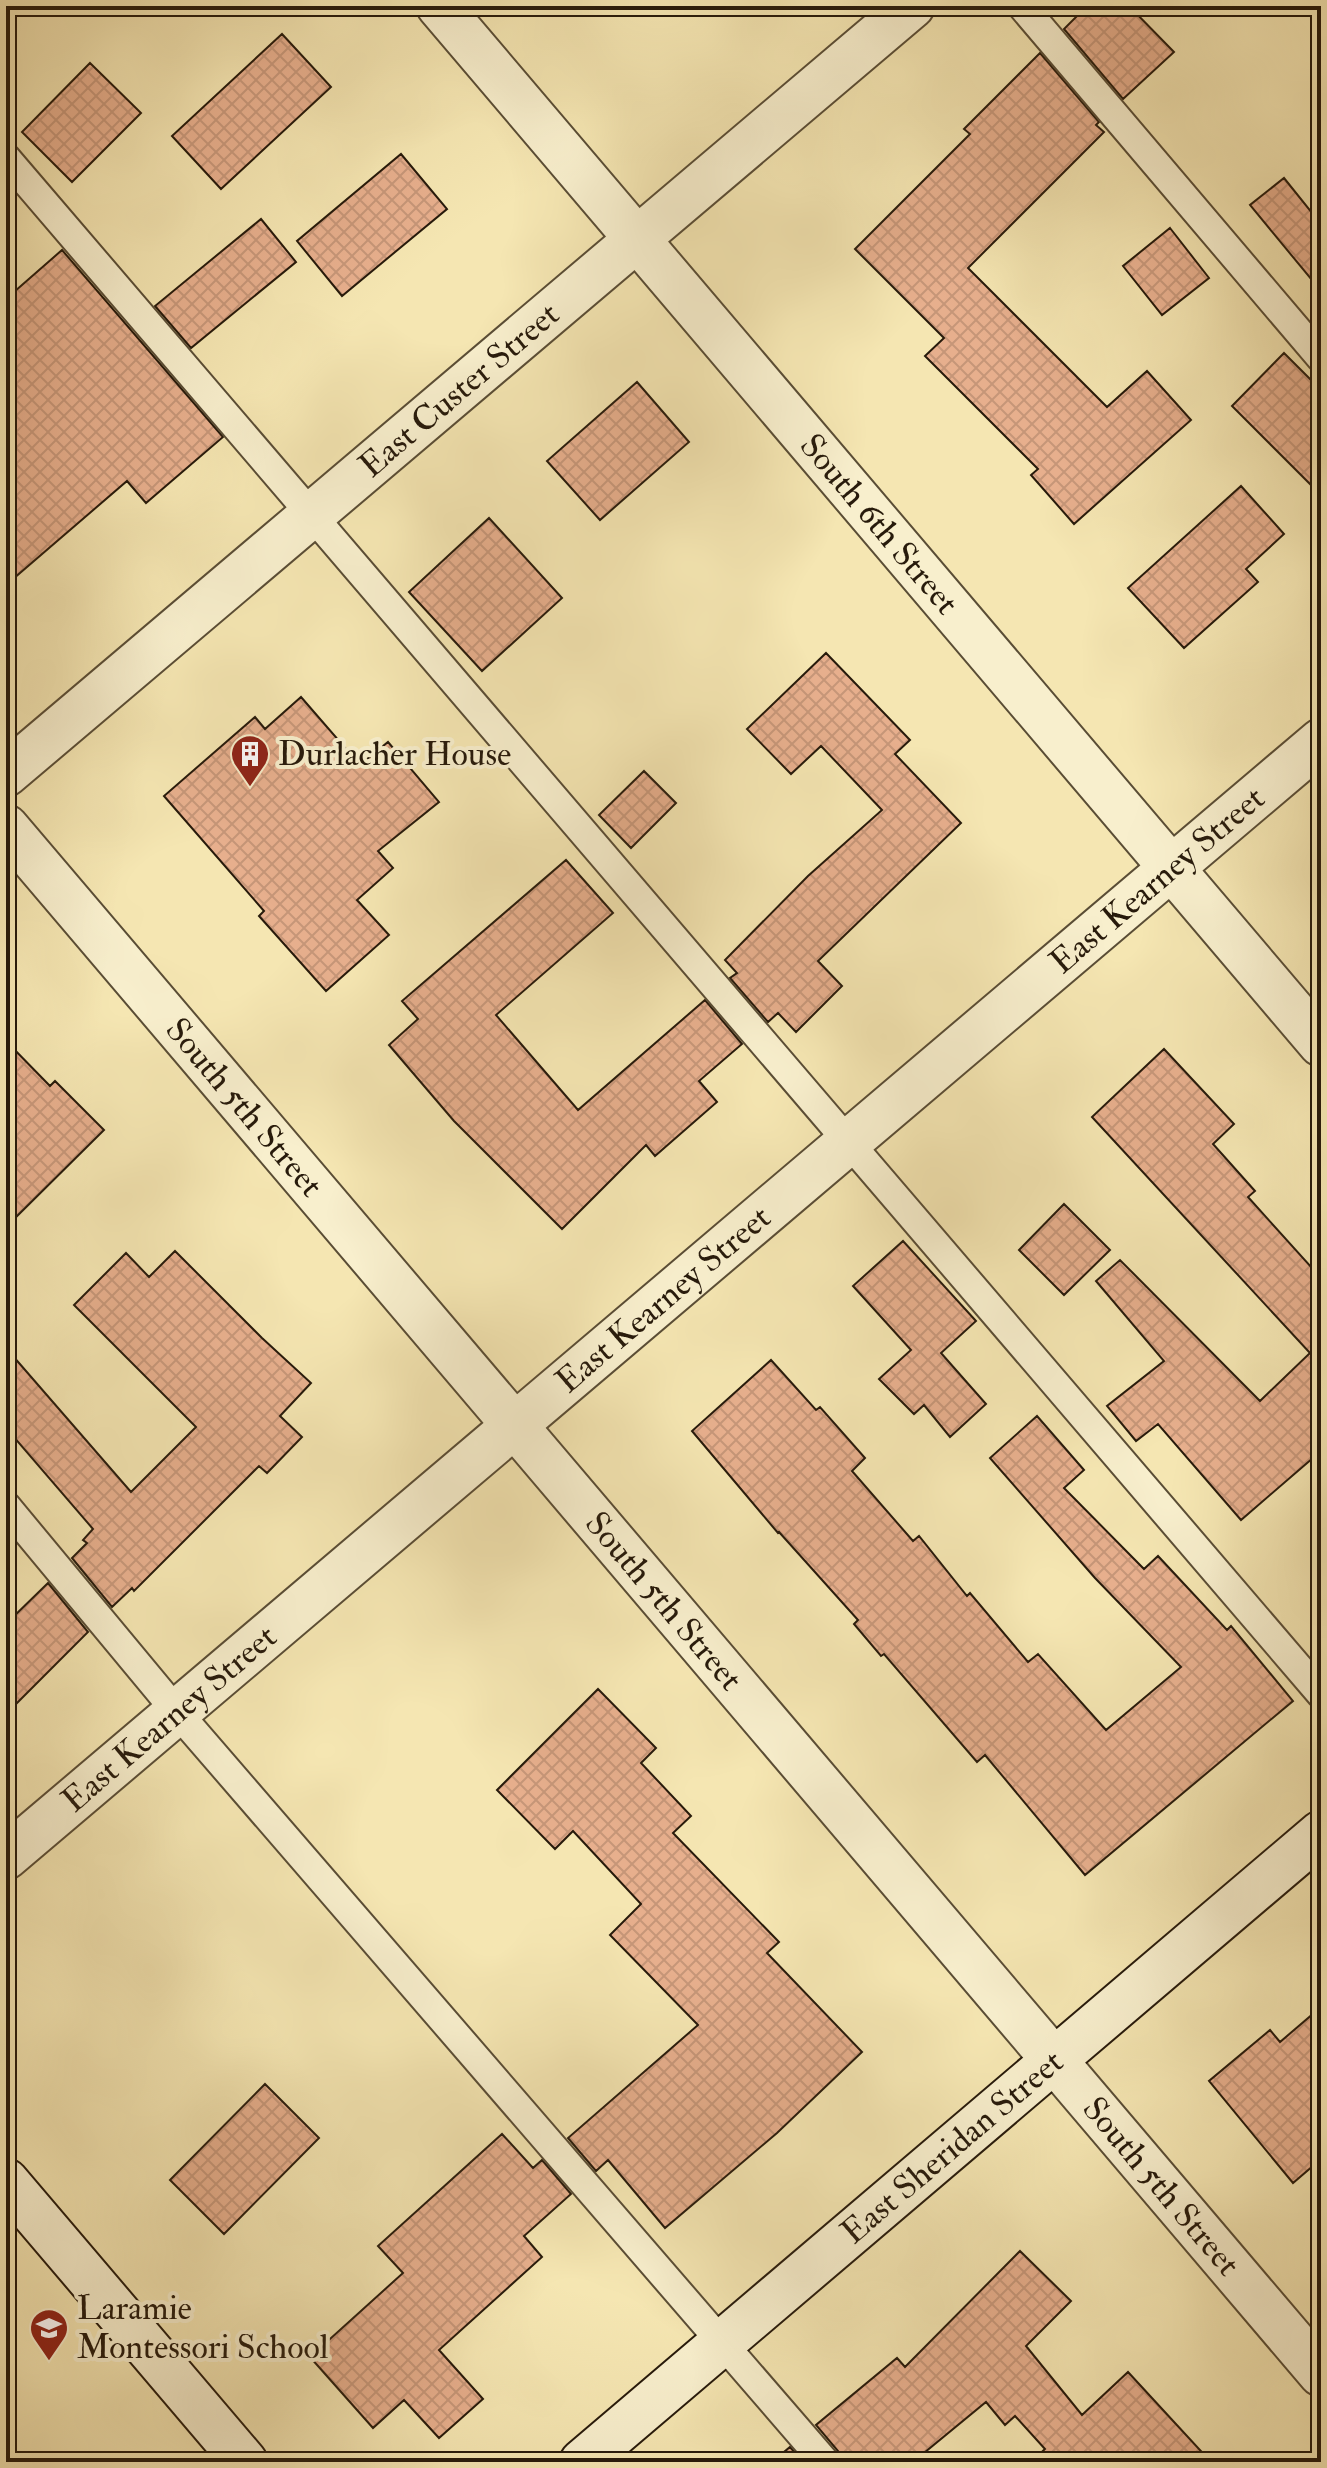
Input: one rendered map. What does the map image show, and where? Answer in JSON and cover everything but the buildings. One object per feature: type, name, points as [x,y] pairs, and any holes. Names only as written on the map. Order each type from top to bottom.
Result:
[{"type":"street","name":"South 6th Street","points":[[439,6],[1321,1044]]},
{"type":"street","name":"East Custer Street","points":[[6,774],[912,6]]},
{"type":"street","name":"East Kearney Street","points":[[6,1857],[1321,741]]},
{"type":"street","name":"South 5th Street","points":[[6,827],[1321,2374]]},
{"type":"street","name":"East Sheridan Street","points":[[582,2462],[1321,1833]]},
{"type":"street","points":[[6,2181],[245,2462]]},
{"type":"lane","points":[[1022,6],[1321,358]]},
{"type":"lane","points":[[6,158],[1321,1694]]},
{"type":"lane","points":[[6,1506],[177,1712],[825,2462]]},
{"type":"place","name":"Durlacher House","points":[[250,788]]},
{"type":"place","name":"Laramie Montessori School","points":[[49,2362]]}]
